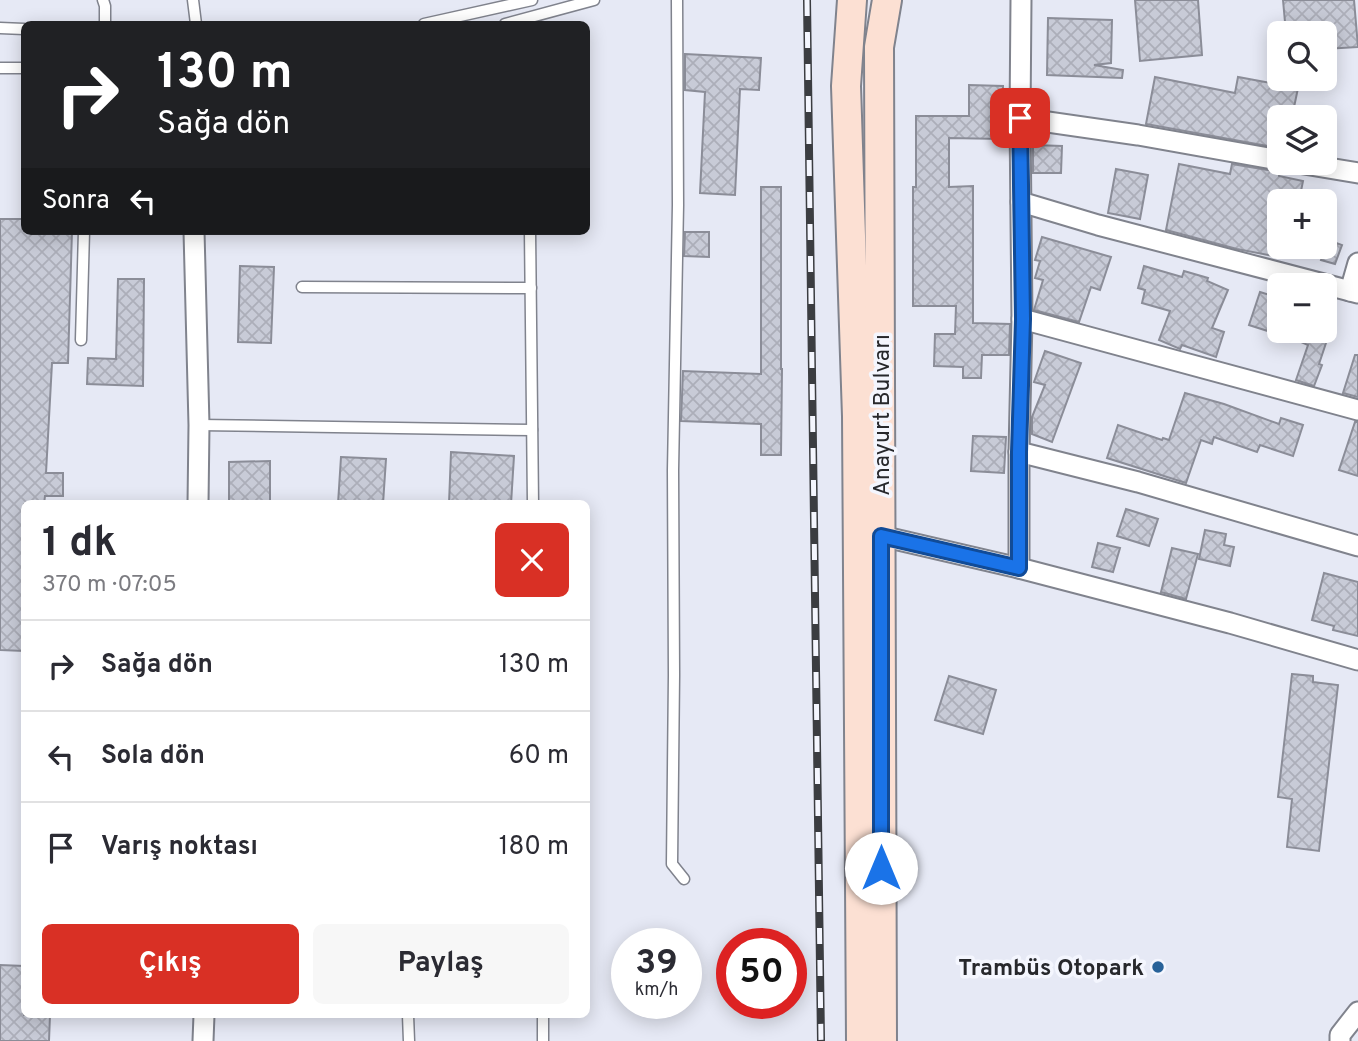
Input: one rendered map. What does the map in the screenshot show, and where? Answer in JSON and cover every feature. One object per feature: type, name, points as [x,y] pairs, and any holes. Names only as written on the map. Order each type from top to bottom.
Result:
[{"type":"main road","name":"Anayurt Bulvarı","points":[[852,0],[846,86],[857,416],[861,1041]]},
{"type":"main road","name":"Anayurt Bulvarı","points":[[882,1041],[879,47],[887,0]]},
{"type":"street","points":[[1019,568],[1023,319],[1021,0]]},
{"type":"street","points":[[1020,118],[1267,158]]},
{"type":"street","points":[[1337,170],[1358,173]]},
{"type":"street","points":[[1021,202],[1098,225],[1354,292],[1358,263]]},
{"type":"street","points":[[194,235],[198,500]]},
{"type":"street","points":[[1023,319],[1358,410]]},
{"type":"street","points":[[1019,452],[1138,482],[1358,546]]},
{"type":"street","points":[[881,536],[1230,622],[1358,660]]},
{"type":"street","points":[[1340,1041],[1340,1035],[1358,1012]]},
{"type":"street","points":[[203,1041],[204,1018]]},
{"type":"lane","points":[[103,0],[105,21]]},
{"type":"lane","points":[[193,0],[196,21]]},
{"type":"lane","points":[[438,21],[531,1],[529,21],[594,0]]},
{"type":"lane","points":[[677,0],[673,864],[684,879]]},
{"type":"lane","points":[[0,28],[21,29]]},
{"type":"lane","points":[[0,68],[21,68]]},
{"type":"lane","points":[[81,340],[84,235]]},
{"type":"lane","points":[[530,235],[533,500]]},
{"type":"lane","points":[[302,287],[531,288]]},
{"type":"lane","points":[[199,425],[532,430]]},
{"type":"lane","points":[[408,1018],[409,1041]]},
{"type":"lane","points":[[543,1018],[544,1041]]},
{"type":"building","points":[[1135,0],[1198,0],[1202,55],[1140,61]]},
{"type":"building","points":[[1283,0],[1354,0],[1358,47],[1337,48],[1337,21],[1285,21]]},
{"type":"building","points":[[1048,18],[1112,20],[1111,63],[1094,65],[1123,70],[1122,78],[1047,75]]},
{"type":"building","points":[[685,54],[761,58],[759,90],[740,89],[735,195],[700,193],[705,92],[685,90]]},
{"type":"building","points":[[1155,77],[1235,93],[1238,77],[1267,82],[1267,91],[1297,91],[1294,105],[1267,105],[1267,146],[1146,124]]},
{"type":"building","points":[[969,85],[1003,86],[1002,139],[949,138],[949,187],[973,186],[973,323],[1010,324],[1009,355],[982,355],[981,378],[963,378],[963,367],[934,366],[935,334],[955,334],[956,306],[913,306],[916,116],[969,116]]},
{"type":"building","points":[[1033,145],[1062,146],[1061,173],[1033,173]]},
{"type":"building","points":[[1179,164],[1230,174],[1232,164],[1267,170],[1267,175],[1303,181],[1301,189],[1267,189],[1267,255],[1166,230]]},
{"type":"building","points":[[1116,169],[1148,175],[1140,219],[1108,213]]},
{"type":"building","points":[[761,187],[781,187],[781,455],[761,455],[761,424],[681,421],[683,371],[761,374]]},
{"type":"building","points":[[0,219],[21,219],[21,235],[72,235],[68,363],[52,363],[46,473],[63,473],[63,496],[45,496],[44,500],[21,500],[21,651],[0,650]]},
{"type":"building","points":[[685,232],[709,232],[709,257],[684,256]]},
{"type":"building","points":[[1042,237],[1111,257],[1100,290],[1091,287],[1079,322],[1034,310],[1043,280],[1035,278],[1040,261],[1035,260]]},
{"type":"building","points":[[1337,243],[1342,245],[1337,259]]},
{"type":"building","points":[[1321,259],[1337,259],[1335,264]]},
{"type":"building","points":[[240,266],[274,267],[271,343],[238,342]]},
{"type":"building","points":[[1144,266],[1182,277],[1184,271],[1208,278],[1207,281],[1228,290],[1212,328],[1224,332],[1216,357],[1182,345],[1180,349],[1159,340],[1170,311],[1142,303],[1145,290],[1138,288]]},
{"type":"building","points":[[118,279],[144,279],[143,386],[87,384],[88,358],[116,359]]},
{"type":"building","points":[[1260,292],[1267,294],[1267,331],[1249,325]]},
{"type":"building","points":[[1303,343],[1326,343],[1314,386],[1296,380],[1308,345]]},
{"type":"building","points":[[1045,351],[1081,363],[1052,442],[1032,434],[1032,417],[1045,385],[1034,382]]},
{"type":"building","points":[[1355,355],[1358,355],[1358,397],[1343,393]]},
{"type":"building","points":[[1185,393],[1279,424],[1281,418],[1303,425],[1293,456],[1260,445],[1257,452],[1214,437],[1212,444],[1201,440],[1186,483],[1107,458],[1118,425],[1169,440]]},
{"type":"building","points":[[1355,422],[1358,422],[1358,476],[1339,470]]},
{"type":"building","points":[[973,436],[1006,437],[1004,473],[971,471]]},
{"type":"building","points":[[451,452],[514,456],[511,500],[449,500]]},
{"type":"building","points":[[341,457],[386,459],[383,500],[338,500]]},
{"type":"building","points":[[270,461],[270,500],[229,500],[229,462]]},
{"type":"building","points":[[1126,509],[1158,519],[1149,546],[1117,536]]},
{"type":"building","points":[[1205,530],[1226,534],[1224,545],[1234,547],[1230,566],[1199,559]]},
{"type":"building","points":[[1098,543],[1120,548],[1113,572],[1092,567]]},
{"type":"building","points":[[1172,548],[1198,554],[1186,599],[1161,592]]},
{"type":"building","points":[[1324,573],[1358,582],[1358,636],[1333,630],[1334,626],[1312,620]]},
{"type":"building","points":[[1292,674],[1313,676],[1313,682],[1338,685],[1319,851],[1287,847],[1292,799],[1278,797]]},
{"type":"building","points":[[949,676],[996,690],[983,734],[935,720]]},
{"type":"building","points":[[0,965],[21,966],[21,1018],[50,1018],[49,1041],[0,1041]]},
{"type":"railway","points":[[807,0],[821,1041]]},
{"type":"place","name":"Trambüs Otopark","points":[[1158,967]]},
{"type":"route","points":[[881,868],[881,536],[1019,568],[1023,319],[1020,118]]}]
